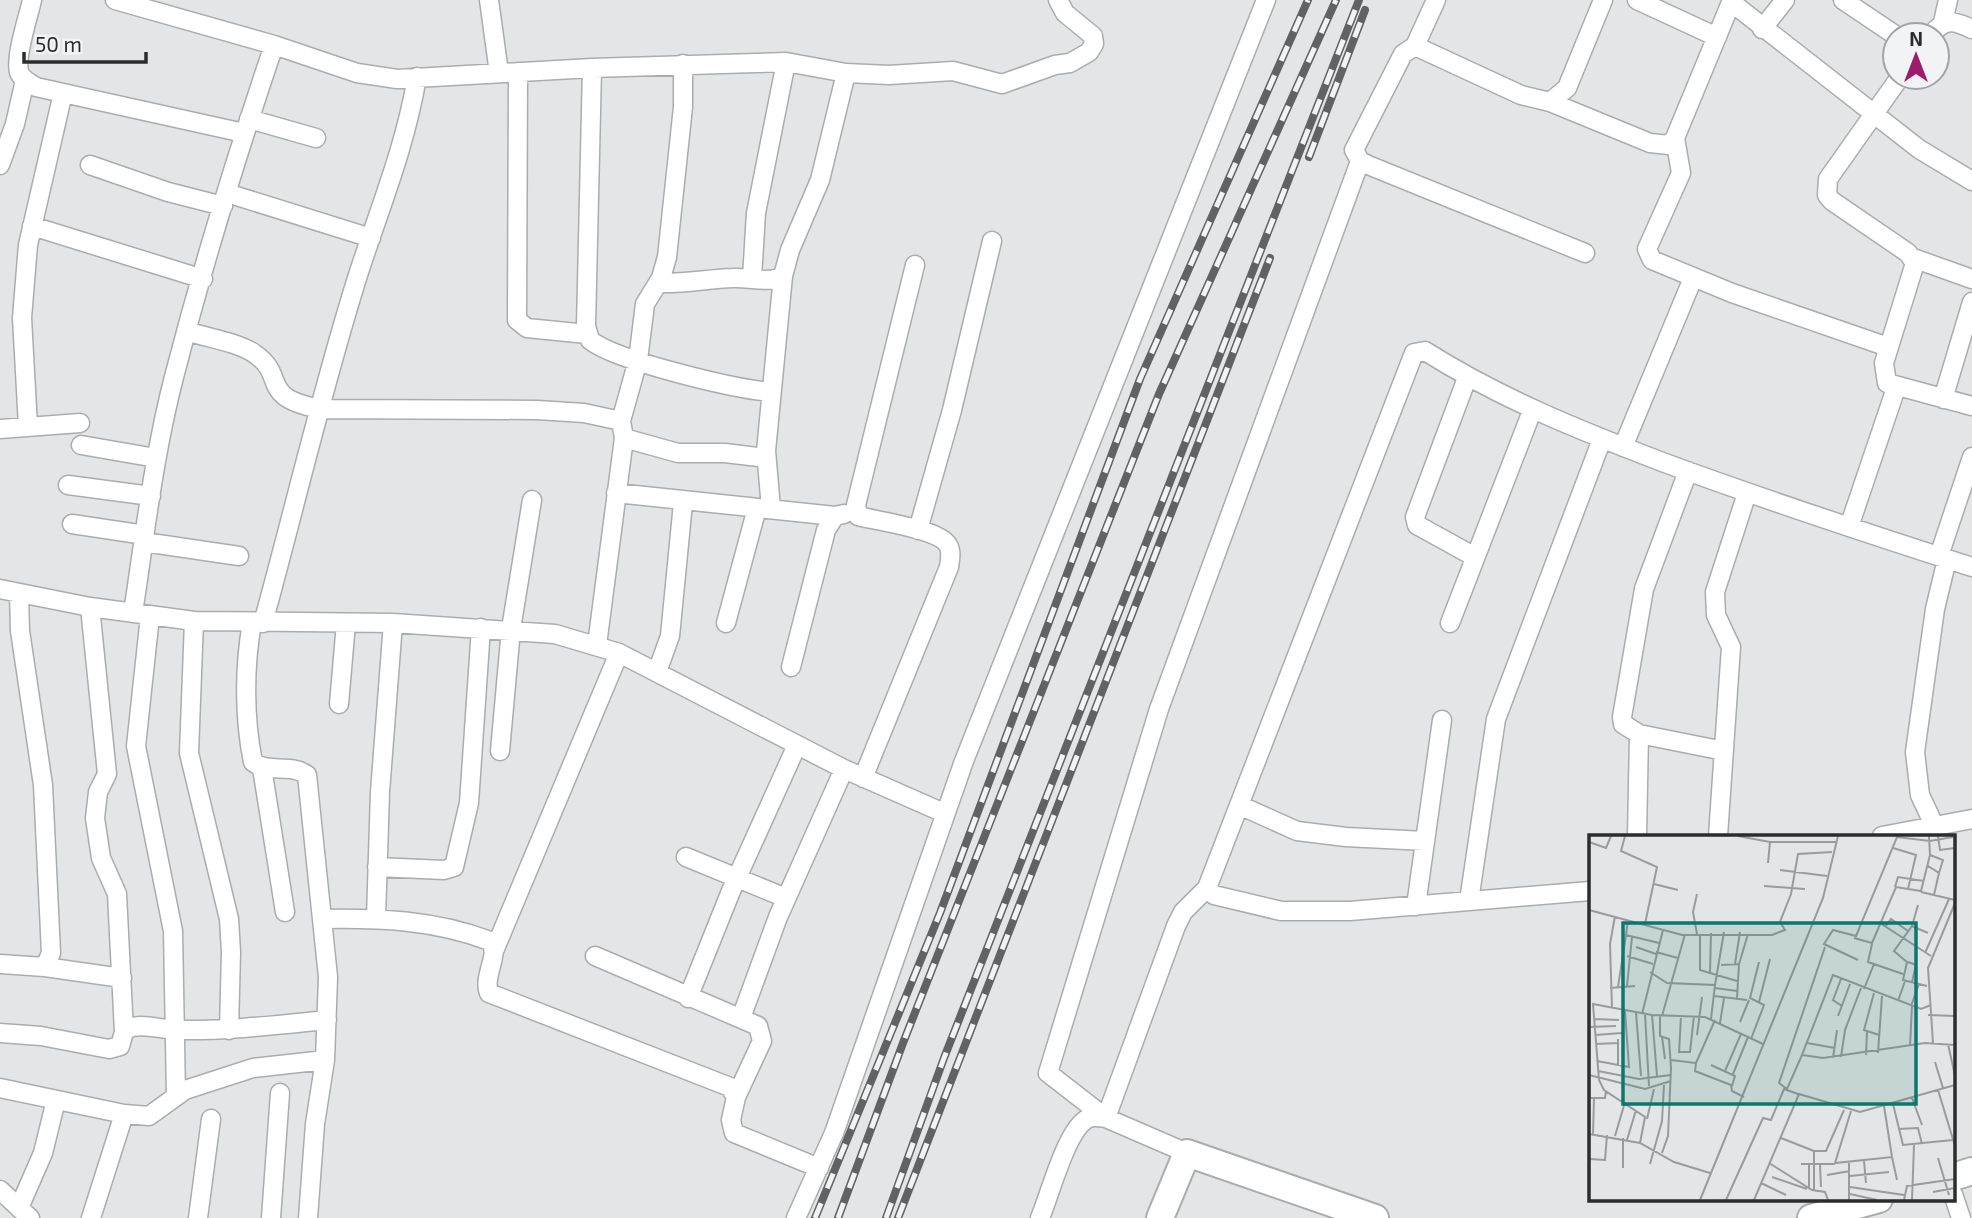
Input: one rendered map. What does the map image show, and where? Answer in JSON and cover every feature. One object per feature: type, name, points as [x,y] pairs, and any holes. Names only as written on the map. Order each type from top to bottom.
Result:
[{"type":"main road","points":[[1160,1218],[1187,1153],[1375,1218]]},
{"type":"main road","points":[[1954,1177],[1972,1171]]},
{"type":"main road","points":[[1815,1218],[1876,1200]]},
{"type":"street","points":[[32,0],[19,60],[19,74],[36,87],[316,138]]},
{"type":"street","points":[[115,0],[151,5],[357,73],[397,79],[682,64],[786,62],[846,73],[889,75],[953,71],[1002,85],[1055,65],[1070,63],[1089,51],[1094,44],[1093,36],[1065,13],[1058,0]]},
{"type":"street","points":[[489,0],[499,73]]},
{"type":"street","points":[[796,1218],[834,1133],[944,813],[1266,0]]},
{"type":"street","points":[[1436,0],[1415,46],[1403,54],[1355,143],[1356,156],[1360,161],[1585,253]]},
{"type":"street","points":[[1550,102],[1567,88],[1603,0]]},
{"type":"street","points":[[1637,0],[1717,37]]},
{"type":"street","points":[[1762,29],[1785,0]]},
{"type":"street","points":[[1843,0],[1881,26]]},
{"type":"street","points":[[1940,21],[1948,0]]},
{"type":"street","points":[[1415,46],[1521,95],[1550,102],[1650,143],[1669,145],[1675,138],[1731,1],[1762,29],[1935,160],[1972,181]]},
{"type":"street","points":[[1951,24],[1956,22],[1972,29]]},
{"type":"street","points":[[176,1096],[173,931],[136,746],[144,539],[156,458],[187,331],[247,126],[274,45]]},
{"type":"street","points":[[752,278],[756,213],[786,62]]},
{"type":"street","points":[[597,645],[622,429],[638,360],[645,304],[659,282],[667,257],[682,107],[682,64]]},
{"type":"street","points":[[587,334],[592,68]]},
{"type":"street","points":[[518,72],[517,320],[527,328],[587,334],[597,345],[709,381],[771,392]]},
{"type":"street","points":[[726,623],[764,508],[771,392],[783,276],[790,250],[820,180],[846,73]]},
{"type":"street","points":[[308,1218],[315,1124],[325,1060],[327,1020],[323,919],[307,775],[293,770],[262,768],[253,762],[247,735],[248,647],[371,238],[395,174],[410,123],[417,77]]},
{"type":"street","points":[[0,165],[18,113],[25,80]]},
{"type":"street","points":[[1890,91],[1828,179],[1827,195],[1913,258],[1972,279]]},
{"type":"street","points":[[28,426],[22,318],[32,226],[63,93]]},
{"type":"street","points":[[1675,138],[1681,173],[1647,254],[1661,266],[1888,347]]},
{"type":"street","points":[[1106,1118],[1048,1073],[1159,709],[1360,161]]},
{"type":"street","points":[[90,165],[168,192],[225,199],[371,238]]},
{"type":"street","points":[[32,226],[203,279]]},
{"type":"street","points":[[918,530],[952,410],[992,241]]},
{"type":"street","points":[[1913,258],[1913,269],[1888,347],[1883,372],[1887,383],[1896,388],[1972,406]]},
{"type":"street","points":[[858,516],[856,505],[866,460],[915,265]]},
{"type":"street","points":[[659,282],[773,279],[783,276]]},
{"type":"street","points":[[1623,447],[1693,278]]},
{"type":"street","points":[[1943,399],[1972,302]]},
{"type":"street","points":[[187,331],[253,352],[265,363],[282,396],[299,405],[321,409],[537,410],[594,415],[678,453],[725,453],[766,458]]},
{"type":"street","points":[[1106,1118],[1176,926],[1183,912],[1207,888],[1414,353],[1425,351],[1467,378],[1532,411],[1602,439],[1747,493],[1972,567]]},
{"type":"street","points":[[1467,378],[1415,517],[1418,525],[1475,557]]},
{"type":"street","points":[[1849,527],[1896,388]]},
{"type":"street","points":[[1450,623],[1532,411]]},
{"type":"street","points":[[0,429],[80,423]]},
{"type":"street","points":[[1469,901],[1496,719],[1602,439]]},
{"type":"street","points":[[81,445],[156,458]]},
{"type":"street","points":[[1934,825],[1920,795],[1915,752],[1943,558],[1972,457]]},
{"type":"street","points":[[1688,471],[1644,589],[1622,717],[1623,724],[1639,734],[1724,751]]},
{"type":"street","points":[[68,485],[151,496]]},
{"type":"street","points":[[616,493],[683,503],[858,516],[936,535],[947,543],[951,553],[949,567],[863,778]]},
{"type":"street","points":[[1718,835],[1731,647],[1716,615],[1715,592],[1747,493]]},
{"type":"street","points":[[500,751],[510,629],[532,500]]},
{"type":"street","points":[[657,671],[670,636],[683,503]]},
{"type":"street","points":[[791,667],[826,530],[835,516]]},
{"type":"street","points":[[72,524],[239,556]]},
{"type":"street","points":[[0,589],[90,607],[194,621],[393,623],[555,634],[619,653],[844,769],[944,813]]},
{"type":"street","points":[[19,594],[20,631],[43,785],[51,953],[45,967]]},
{"type":"street","points":[[0,1033],[41,1036],[109,1049],[120,1046],[124,1032],[117,894],[101,858],[95,818],[98,792],[107,774],[90,607]]},
{"type":"street","points":[[194,621],[190,753],[229,919],[229,1030]]},
{"type":"street","points":[[339,704],[346,623]]},
{"type":"street","points":[[376,918],[393,623]]},
{"type":"street","points":[[377,867],[444,870],[454,867],[469,803],[481,628]]},
{"type":"street","points":[[619,653],[494,951],[485,984],[489,993],[719,1082],[730,1087],[736,1097]]},
{"type":"street","points":[[1416,906],[1442,720]]},
{"type":"street","points":[[1637,835],[1639,734]]},
{"type":"street","points":[[688,998],[736,879],[797,745]]},
{"type":"street","points":[[262,768],[285,912]]},
{"type":"street","points":[[741,1018],[786,898],[844,769]]},
{"type":"street","points":[[1239,805],[1297,831],[1346,837],[1425,841]]},
{"type":"street","points":[[1887,835],[1972,819]]},
{"type":"street","points":[[686,856],[786,898]]},
{"type":"street","points":[[1207,888],[1214,895],[1281,911],[1350,911],[1589,891]]},
{"type":"street","points":[[323,919],[376,918],[429,923],[481,937],[490,941],[494,951]]},
{"type":"street","points":[[595,957],[758,1027],[762,1041],[736,1097],[731,1120],[734,1133],[819,1168]]},
{"type":"street","points":[[0,964],[45,967],[121,978]]},
{"type":"street","points":[[124,1032],[134,1026],[173,1030],[229,1030],[327,1020]]},
{"type":"street","points":[[0,1088],[124,1114],[149,1116],[176,1096],[253,1068],[325,1060]]},
{"type":"street","points":[[271,1218],[280,1093]]},
{"type":"street","points":[[0,1190],[18,1212],[43,1153],[55,1100]]},
{"type":"street","points":[[91,1218],[124,1114]]},
{"type":"street","points":[[1040,1218],[1074,1132],[1086,1120],[1095,1116],[1106,1118],[1187,1153]]},
{"type":"street","points":[[198,1218],[211,1119]]},
{"type":"street","points":[[1954,1197],[1961,1218]]},
{"type":"railway","points":[[815,1218],[940,913],[1140,379],[1308,0]]},
{"type":"railway","points":[[838,1218],[903,1043],[1159,394],[1336,0]]},
{"type":"railway","points":[[886,1218],[944,1058],[1359,0]]},
{"type":"railway","points":[[1309,157],[1365,10]]},
{"type":"railway","points":[[898,1218],[1270,258]]}]
